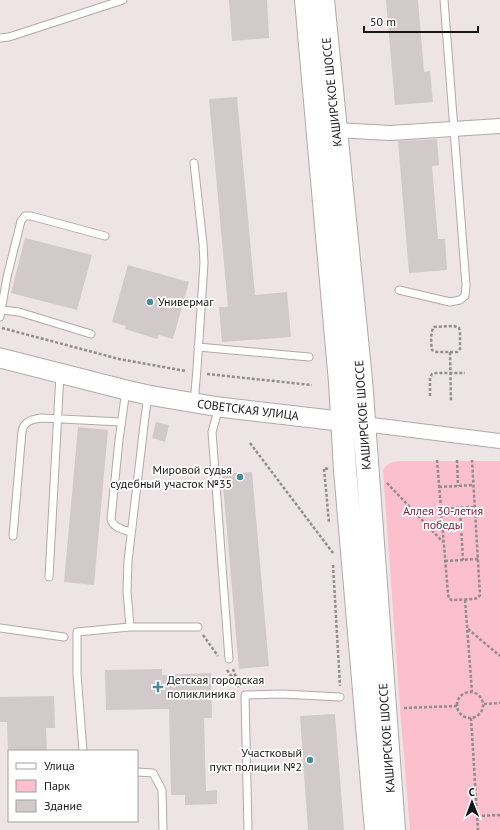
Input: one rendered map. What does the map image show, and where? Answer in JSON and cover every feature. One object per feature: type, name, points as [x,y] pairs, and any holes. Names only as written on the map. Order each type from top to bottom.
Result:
[{"type":"main road","name":"КАШИРСКОЕ ШОССЕ","points":[[306,0],[339,374],[346,477],[376,830]]},
{"type":"main road","name":"КАШИРСКОЕ ШОССЕ","points":[[323,0],[361,380],[394,830]]},
{"type":"main road","name":"СОВЕТСКАЯ УЛИЦА","points":[[0,358],[148,395],[219,407],[364,424]]},
{"type":"street","points":[[336,130],[390,133],[500,126]]},
{"type":"street","name":"СОВЕТСКАЯ УЛИЦА","points":[[364,424],[500,441]]},
{"type":"lane","points":[[0,38],[9,37],[123,0]]},
{"type":"lane","points":[[399,290],[450,302],[460,300],[466,296],[444,0]]},
{"type":"lane","points":[[194,162],[204,263],[194,403]]},
{"type":"lane","points":[[0,318],[9,268],[21,221],[24,216],[31,216],[105,236]]},
{"type":"lane","points":[[2,310],[19,312],[91,334]]},
{"type":"lane","points":[[198,347],[309,357]]},
{"type":"lane","points":[[49,577],[60,373]]},
{"type":"lane","points":[[126,390],[119,440],[112,521],[117,527],[130,532]]},
{"type":"lane","points":[[130,627],[127,581],[130,532],[148,395]]},
{"type":"lane","points":[[219,407],[212,432],[229,659]]},
{"type":"lane","points":[[13,536],[23,427],[28,421],[42,418],[121,422]]},
{"type":"lane","points":[[83,750],[77,674],[77,632],[130,627],[198,627]]},
{"type":"lane","points":[[0,628],[64,636]]},
{"type":"lane","points":[[248,830],[245,696],[282,694],[340,697]]},
{"type":"lane","points":[[138,772],[153,773],[162,790],[163,830]]},
{"type":"path","points":[[454,326],[459,328],[460,349],[457,352],[450,352],[437,352],[432,350],[431,332],[434,327],[454,326]]},
{"type":"path","points":[[0,327],[83,350]]},
{"type":"path","points":[[450,352],[451,402]]},
{"type":"path","points":[[430,396],[431,375],[436,373],[465,373]]},
{"type":"path","points":[[250,443],[333,553],[332,546]]},
{"type":"path","points":[[438,460],[448,597],[450,600],[465,600],[476,599],[480,595],[472,460]]},
{"type":"path","points":[[457,460],[458,486]]},
{"type":"path","points":[[324,468],[330,530]]},
{"type":"path","points":[[384,479],[444,542]]},
{"type":"path","points":[[439,487],[474,485]]},
{"type":"path","points":[[441,509],[475,507]]},
{"type":"path","points":[[460,508],[463,560]]},
{"type":"path","points":[[445,561],[478,559]]},
{"type":"path","points":[[333,561],[340,697]]},
{"type":"path","points":[[465,600],[472,692]]},
{"type":"path","points":[[467,629],[500,656]]},
{"type":"path","points":[[229,659],[241,689]]},
{"type":"path","points":[[469,691],[472,692],[477,693],[484,704],[482,712],[471,718],[462,715],[457,706],[458,699],[461,695],[469,691]]},
{"type":"path","points":[[484,704],[500,703]]},
{"type":"path","points":[[400,709],[457,706]]},
{"type":"path","points":[[471,718],[478,830]]},
{"type":"path","points":[[477,816],[500,815]]},
{"type":"green space","name":"Аллея 30-летия победы","points":[[398,461],[500,461],[500,830],[410,830],[383,470],[389,464]]},
{"type":"building","points":[[229,0],[267,0],[269,38],[232,41]]},
{"type":"building","points":[[386,0],[418,0],[424,72],[430,71],[433,102],[395,105]]},
{"type":"building","points":[[237,97],[255,295],[287,292],[291,337],[222,342],[219,307],[228,307],[209,99]]},
{"type":"building","points":[[437,139],[439,165],[432,166],[438,239],[445,239],[447,270],[409,273],[398,141]]},
{"type":"building","points":[[25,238],[92,255],[77,310],[11,293]]},
{"type":"building","name":"Универмаг","points":[[128,265],[189,282],[173,339],[159,335],[157,339],[125,329],[126,326],[112,322]]},
{"type":"building","points":[[156,422],[169,425],[165,442],[152,438]]},
{"type":"building","points":[[78,427],[108,430],[94,585],[64,582]]},
{"type":"building","points":[[252,472],[269,666],[239,669],[222,474]]},
{"type":"building","points":[[162,669],[162,675],[211,673],[212,718],[204,718],[206,791],[217,790],[217,804],[185,805],[185,795],[171,795],[169,709],[106,710],[105,670]]},
{"type":"building","points":[[54,696],[55,728],[46,728],[47,750],[8,751],[7,722],[0,722],[0,697]]},
{"type":"building","points":[[335,714],[344,830],[308,830],[300,716]]},
{"type":"place","name":"Универмаг","points":[[150,302]]},
{"type":"place","name":"Мировой судья судебный участок №35","points":[[240,477]]},
{"type":"place","name":"Детская городская поликлиника","points":[[158,687]]},
{"type":"place","name":"Участковый пукт полиции №2","points":[[310,760]]}]
